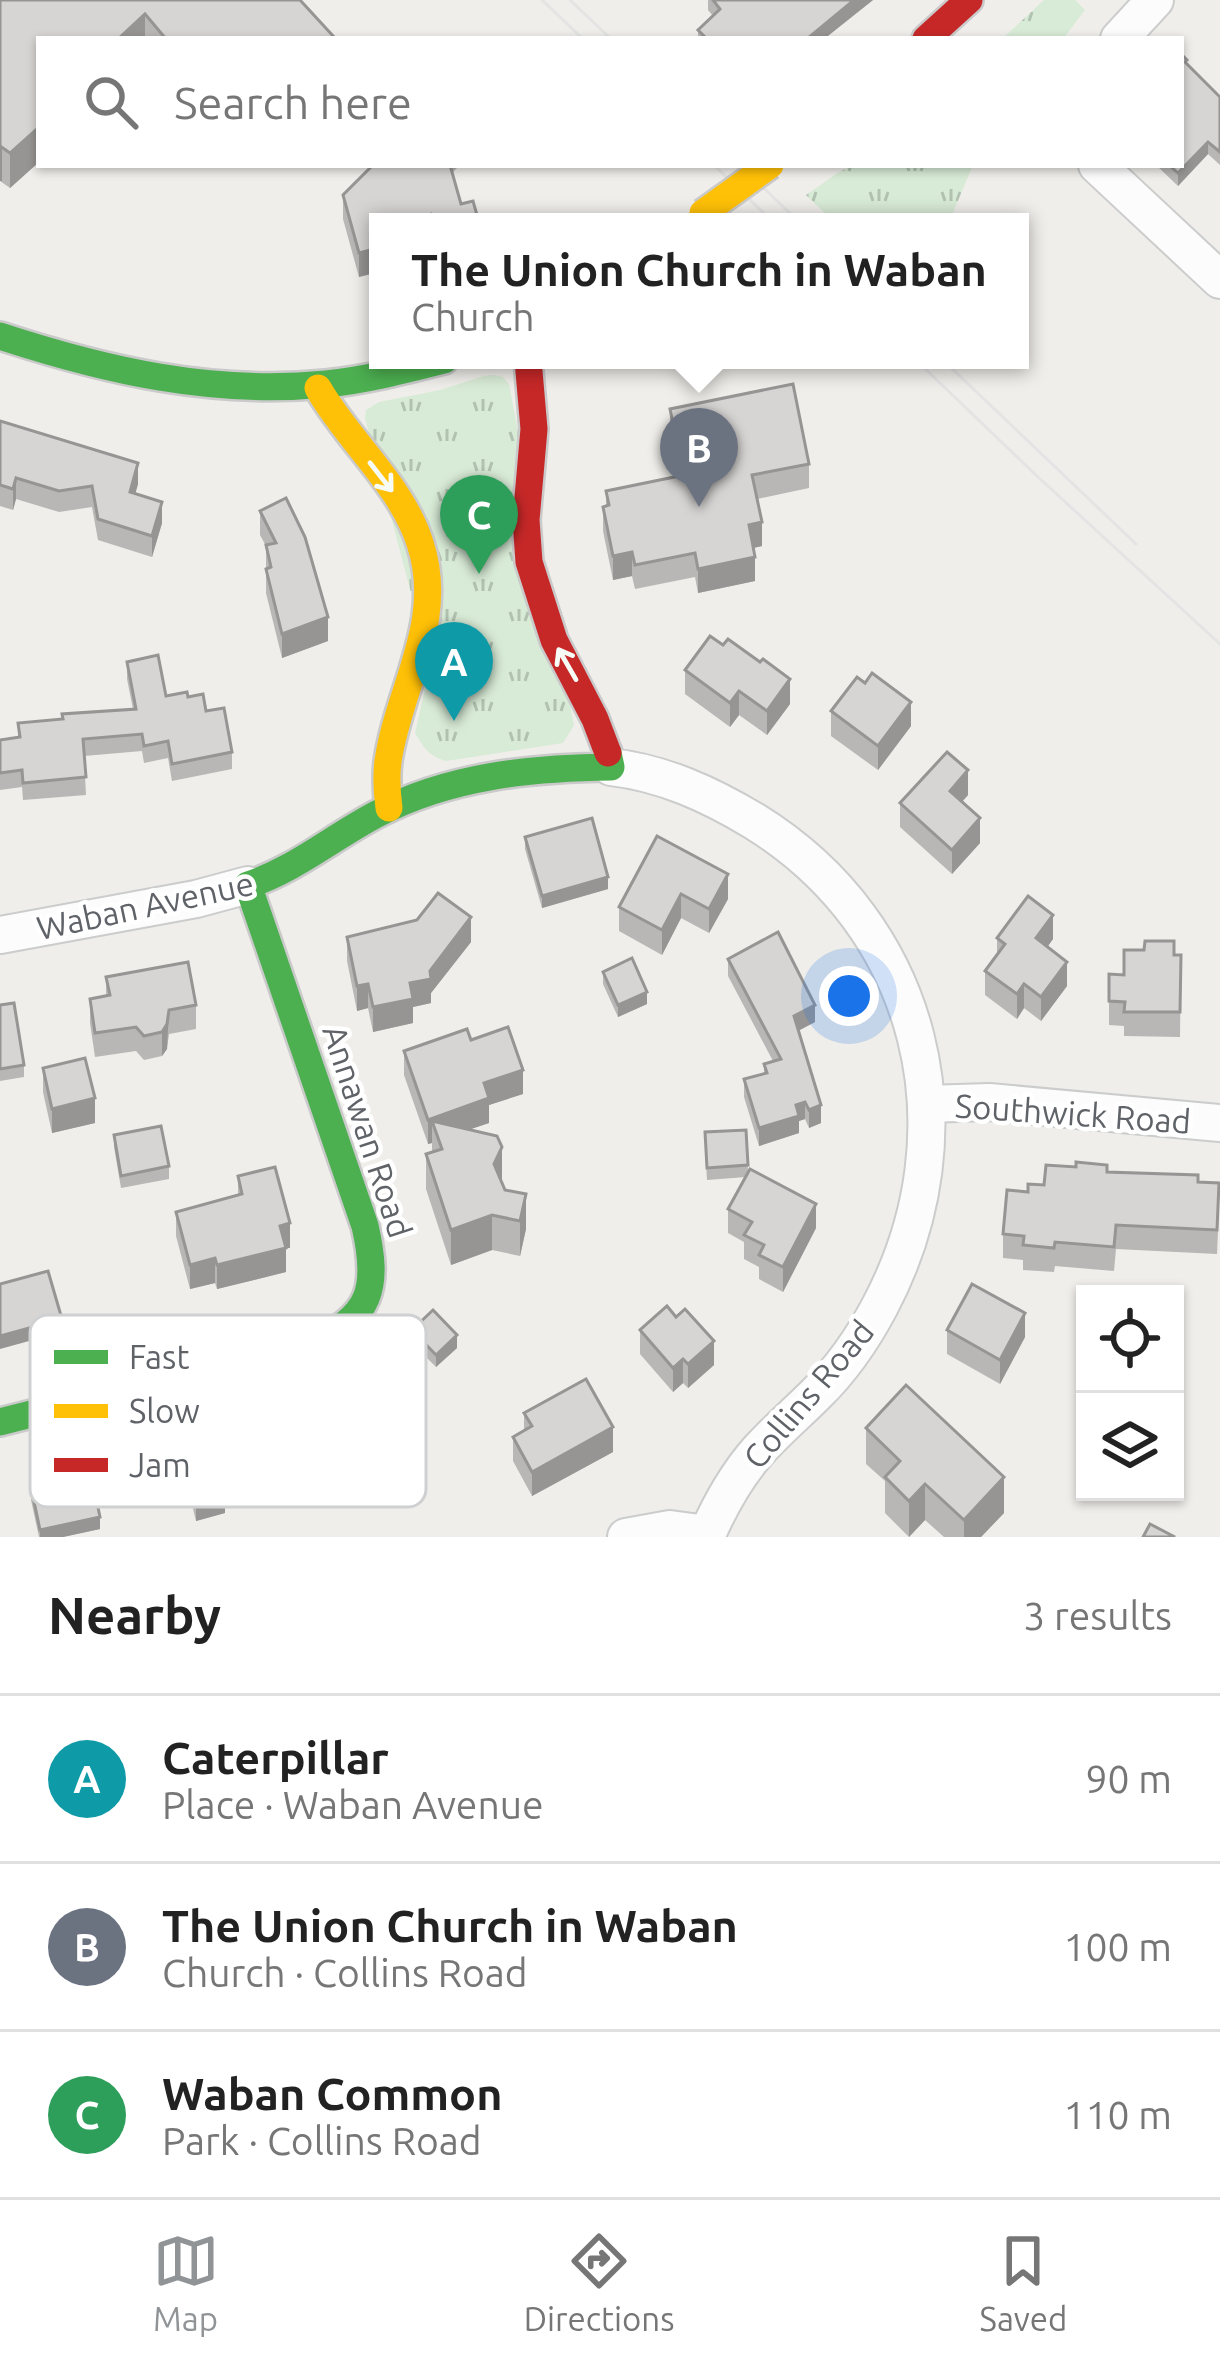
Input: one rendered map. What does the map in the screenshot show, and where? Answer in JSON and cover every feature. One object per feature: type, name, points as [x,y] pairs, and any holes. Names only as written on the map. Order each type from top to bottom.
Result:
[{"type":"street","points":[[929,36],[969,0]]},
{"type":"street","points":[[1122,36],[1155,0]]},
{"type":"street","points":[[704,213],[766,168]]},
{"type":"street","points":[[1100,168],[1220,280]]},
{"type":"street","points":[[0,336],[143,376],[236,388],[318,388],[409,369]]},
{"type":"street","points":[[529,369],[533,455],[525,502],[528,560],[558,648],[603,732],[610,767]]},
{"type":"street","points":[[318,388],[340,426],[409,518],[425,560],[427,615],[389,754],[388,808]]},
{"type":"street","name":"Collins Road","points":[[388,808],[467,782],[555,770],[610,767],[653,774],[718,801],[786,842],[822,872],[870,930],[894,973],[918,1040],[926,1105],[915,1213],[895,1276],[842,1365],[754,1455],[707,1535]]},
{"type":"street","name":"Waban Avenue","points":[[0,935],[248,885],[292,868],[388,808]]},
{"type":"street","name":"Annawan Road","points":[[248,885],[365,1226],[374,1266],[368,1301],[359,1315]]},
{"type":"street","name":"Southwick Road","points":[[926,1105],[989,1102],[1220,1124]]},
{"type":"street","name":"Annawan Road","points":[[0,1423],[30,1415]]},
{"type":"street","points":[[626,1537],[670,1528],[707,1535]]},
{"type":"green space","points":[[1044,0],[1075,0],[1085,10],[1065,36],[1005,36]]},
{"type":"green space","points":[[848,168],[972,168],[953,213],[825,213],[806,195]]},
{"type":"green space","points":[[494,375],[509,384],[574,725],[563,743],[446,761],[428,751],[415,733],[430,665],[365,418],[366,410],[379,402]]},
{"type":"building","points":[[0,0],[300,0],[333,36],[163,36],[145,14],[121,36],[36,36],[36,130],[10,153],[0,146]]},
{"type":"building","points":[[713,0],[854,0],[811,36],[704,36],[698,30],[720,9]]},
{"type":"building","points":[[1184,57],[1220,97],[1220,152],[1208,142],[1184,167]]},
{"type":"building","points":[[370,168],[451,168],[461,204],[473,201],[476,213],[369,213],[369,250],[359,253],[343,195]]},
{"type":"building","points":[[793,384],[809,464],[752,475],[762,522],[749,525],[755,557],[698,569],[695,553],[635,565],[632,552],[613,556],[603,507],[609,505],[606,491],[684,475],[670,409]]},
{"type":"building","points":[[0,421],[138,463],[130,492],[162,502],[152,536],[98,519],[92,486],[59,491],[16,478],[13,489],[0,485]]},
{"type":"building","points":[[286,498],[305,537],[328,617],[282,634],[266,569],[271,567],[266,545],[276,543],[260,511]]},
{"type":"building","points":[[710,636],[723,645],[728,639],[790,679],[767,711],[739,691],[730,703],[685,670]]},
{"type":"building","points":[[158,655],[166,696],[203,694],[206,711],[224,708],[232,752],[172,764],[168,741],[144,746],[142,734],[83,739],[86,777],[23,783],[22,770],[0,773],[0,740],[20,737],[18,723],[63,719],[62,714],[136,709],[127,662]]},
{"type":"building","points":[[872,673],[911,702],[878,746],[831,711],[857,677],[865,683]]},
{"type":"building","points":[[947,752],[968,770],[950,791],[980,818],[952,850],[900,803]]},
{"type":"building","points":[[592,818],[608,877],[542,896],[525,837]]},
{"type":"building","points":[[657,836],[728,874],[709,909],[681,894],[662,930],[619,907]]},
{"type":"building","points":[[438,893],[471,917],[430,971],[431,979],[410,983],[413,999],[373,1007],[368,984],[357,986],[347,937],[417,920]]},
{"type":"building","points":[[1028,896],[1053,915],[1036,938],[1067,962],[1041,997],[1024,984],[1017,994],[985,971],[1005,944],[997,938]]},
{"type":"building","points":[[778,932],[815,1005],[794,1016],[821,1105],[809,1110],[805,1102],[796,1105],[799,1116],[759,1128],[744,1079],[767,1073],[764,1064],[781,1059],[728,959]]},
{"type":"building","points":[[1145,941],[1174,941],[1174,955],[1181,955],[1180,1012],[1124,1012],[1125,1002],[1109,1001],[1109,974],[1124,975],[1124,950],[1144,950]]},
{"type":"building","points":[[632,958],[647,992],[618,1005],[603,972]]},
{"type":"building","points":[[188,962],[196,1005],[169,1010],[162,1032],[144,1036],[136,1027],[95,1033],[90,999],[110,995],[106,977]]},
{"type":"building","points":[[14,1003],[24,1065],[0,1069],[0,1005]]},
{"type":"building","points":[[508,1027],[523,1070],[484,1083],[489,1098],[428,1120],[404,1051],[467,1029],[471,1040]]},
{"type":"building","points":[[85,1058],[95,1098],[52,1109],[43,1068]]},
{"type":"building","points":[[432,1121],[497,1136],[502,1147],[494,1164],[505,1190],[526,1194],[520,1221],[492,1215],[451,1230],[426,1154],[442,1149]]},
{"type":"building","points":[[161,1126],[169,1166],[121,1176],[114,1135]]},
{"type":"building","points":[[746,1130],[748,1165],[707,1168],[705,1132]]},
{"type":"building","points":[[1076,1162],[1107,1165],[1107,1172],[1198,1175],[1198,1182],[1219,1183],[1217,1230],[1116,1225],[1114,1247],[1055,1242],[1054,1248],[1023,1245],[1024,1236],[1003,1234],[1007,1190],[1028,1192],[1028,1184],[1044,1185],[1046,1165],[1076,1167]]},
{"type":"building","points":[[275,1167],[290,1223],[280,1226],[286,1248],[217,1265],[215,1258],[190,1265],[176,1212],[242,1194],[238,1176]]},
{"type":"building","points":[[750,1169],[816,1204],[783,1267],[759,1255],[764,1245],[744,1235],[752,1222],[728,1209]]},
{"type":"building","points":[[48,1271],[61,1315],[30,1315],[30,1328],[0,1336],[0,1284]]},
{"type":"building","points":[[972,1284],[1025,1313],[1000,1360],[947,1330]]},
{"type":"building","points":[[667,1306],[676,1317],[685,1309],[714,1341],[688,1364],[683,1359],[673,1368],[640,1330]]},
{"type":"building","points":[[433,1310],[457,1335],[436,1355],[426,1345],[426,1317]]},
{"type":"building","points":[[586,1379],[613,1427],[532,1472],[513,1437],[532,1426],[524,1413]]},
{"type":"building","points":[[906,1385],[1004,1477],[964,1520],[925,1484],[909,1501],[885,1477],[900,1461],[866,1428]]},
{"type":"building","points":[[35,1507],[98,1507],[100,1517],[40,1530]]},
{"type":"building","points":[[1150,1524],[1175,1537],[1143,1537]]},
{"type":"tram line","points":[[542,0],[580,36]]},
{"type":"tram line","points":[[570,0],[608,36]]},
{"type":"tram line","points":[[717,168],[764,213]]},
{"type":"tram line","points":[[743,168],[790,213]]},
{"type":"tram line","points":[[925,369],[1220,644]]},
{"type":"tram line","points":[[952,369],[1136,544]]},
{"type":"traffic: fast","points":[[0,336],[80,360],[201,383],[284,387],[406,369]]},
{"type":"traffic: fast","points":[[355,1315],[370,1283],[365,1226],[248,885],[404,801],[491,777],[611,767],[608,753]]},
{"type":"traffic: fast","points":[[0,1422],[30,1414]]},
{"type":"traffic: slow","points":[[703,213],[766,168]]},
{"type":"traffic: slow","points":[[318,388],[400,501],[420,543],[427,572],[424,627],[388,761],[389,808]]},
{"type":"traffic: jam","points":[[929,36],[969,0]]},
{"type":"traffic: jam","points":[[529,369],[534,429],[526,520],[529,562],[554,640],[608,753]]},
{"type":"place","name":"The Union Church in Waban","points":[[699,507]]},
{"type":"place","name":"Waban Common","points":[[479,574]]},
{"type":"place","name":"Caterpillar","points":[[454,721]]}]
